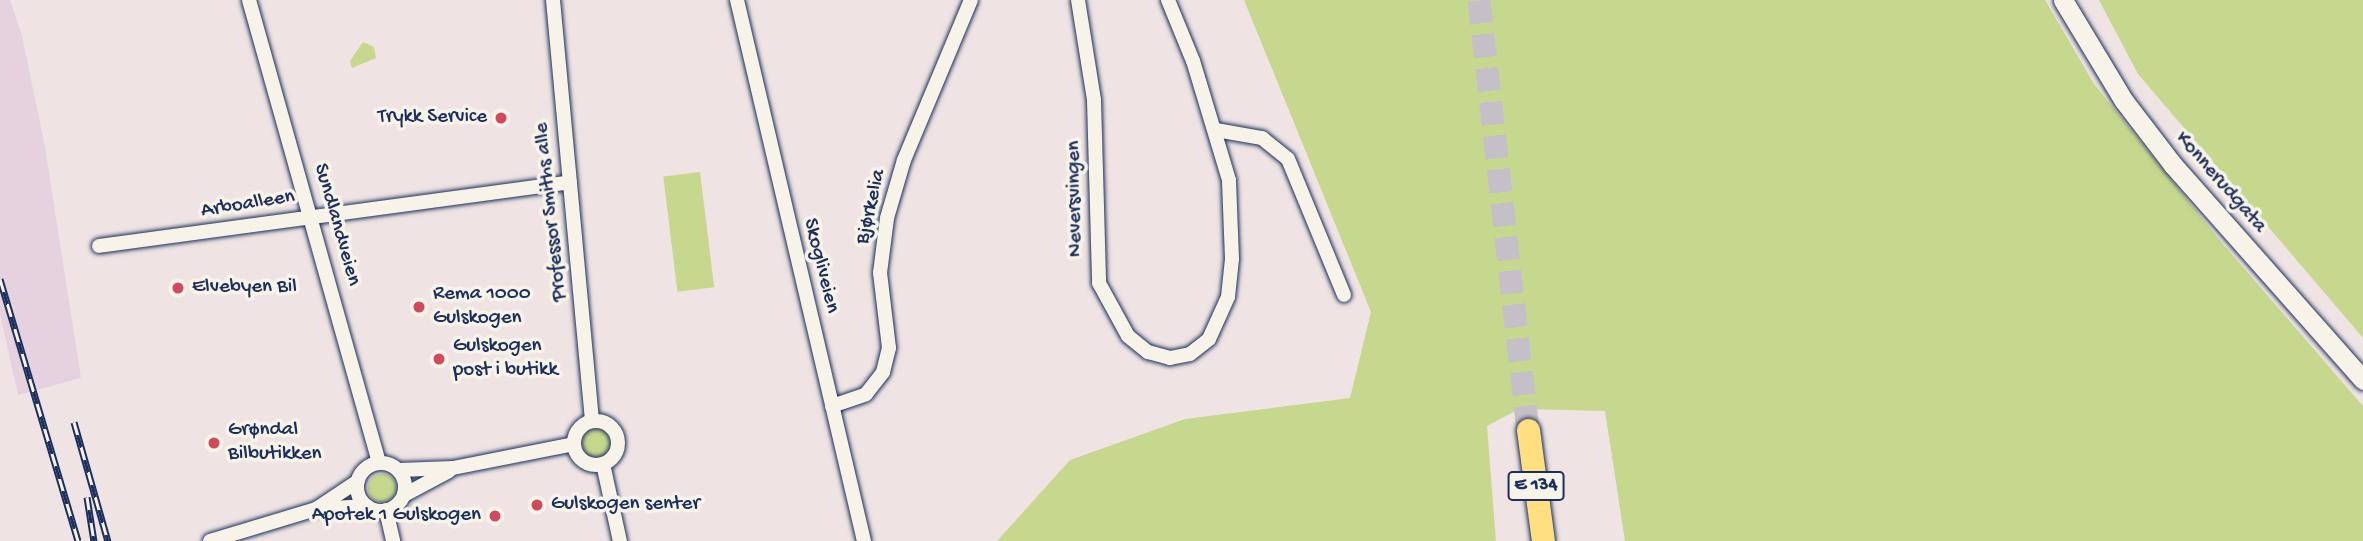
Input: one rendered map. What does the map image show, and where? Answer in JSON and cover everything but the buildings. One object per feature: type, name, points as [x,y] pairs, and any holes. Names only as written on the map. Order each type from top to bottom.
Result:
[{"type":"highway","name":"E 134","points":[[1528,430],[1543,541]]},
{"type":"main road","name":"Konnerudgata","points":[[2063,0],[2124,101],[2173,165],[2363,380]]},
{"type":"street","name":"Sundlandveien","points":[[249,0],[379,462]]},
{"type":"street","name":"Professor Smiths alle","points":[[553,0],[592,421]]},
{"type":"street","name":"Skogliveien","points":[[737,0],[864,541]]},
{"type":"street","name":"Bjørkelia","points":[[832,407],[866,394],[883,372],[889,348],[880,273],[887,218],[904,160],[971,0]]},
{"type":"street","name":"Neversvingen","points":[[1078,0],[1094,100],[1099,282],[1128,336],[1148,352],[1170,358],[1190,354],[1209,339],[1228,297],[1232,259],[1229,180],[1216,130],[1168,0]]},
{"type":"street","points":[[1216,130],[1262,138],[1288,159],[1344,295]]},
{"type":"street","name":"Arboalleen","points":[[99,246],[570,182]]},
{"type":"street","points":[[574,444],[581,426],[592,421],[607,424],[616,435],[617,449],[603,464]]},
{"type":"street","points":[[574,444],[583,460],[603,464]]},
{"type":"street","points":[[316,509],[358,481],[364,470],[379,462],[399,470],[453,468],[574,444]]},
{"type":"street","points":[[603,464],[620,541]]},
{"type":"street","points":[[386,510],[404,495],[453,468]]},
{"type":"street","points":[[399,470],[405,482],[404,495]]},
{"type":"street","points":[[358,481],[359,495],[367,506]]},
{"type":"street","points":[[210,541],[316,509],[367,506],[386,510]]},
{"type":"street","points":[[386,510],[393,541]]},
{"type":"shaded area","points":[[0,0],[10,0],[22,36],[45,147],[81,378],[18,395],[0,314]]},
{"type":"green space","points":[[1244,0],[2045,0],[2094,84],[2222,243],[2363,406],[2363,541],[1625,541],[1605,411],[1519,409],[1487,426],[1496,541],[997,541],[1070,460],[1185,419],[1350,398],[1371,312]]},
{"type":"green space","points":[[2099,0],[2363,0],[2363,338],[2138,74]]},
{"type":"green space","points":[[363,42],[374,47],[376,58],[352,68],[350,61]]},
{"type":"green space","points":[[700,172],[714,287],[677,292],[663,177]]},
{"type":"green space","points":[[596,429],[606,433],[610,443],[606,453],[596,457],[586,453],[582,443],[586,433]]},
{"type":"green space","points":[[382,474],[392,478],[396,488],[392,498],[382,502],[372,498],[368,488],[372,478]]},
{"type":"tunnel","points":[[1479,0],[1528,430]]},
{"type":"railway","points":[[0,279],[78,541]]},
{"type":"railway","points":[[74,422],[108,541]]},
{"type":"railway","points":[[87,497],[94,541]]},
{"type":"place","name":"Trykk Service","points":[[501,118]]},
{"type":"place","name":"Elvebyen Bil","points":[[178,288]]},
{"type":"place","name":"Rema 1000 Gulskogen","points":[[419,307]]},
{"type":"place","name":"Gulskogen post i butikk","points":[[439,359]]},
{"type":"place","name":"Grøndal Bilbutikken","points":[[214,443]]},
{"type":"place","name":"Gulskogen senter","points":[[537,505]]},
{"type":"place","name":"Apotek 1 Gulskogen","points":[[495,516]]}]
